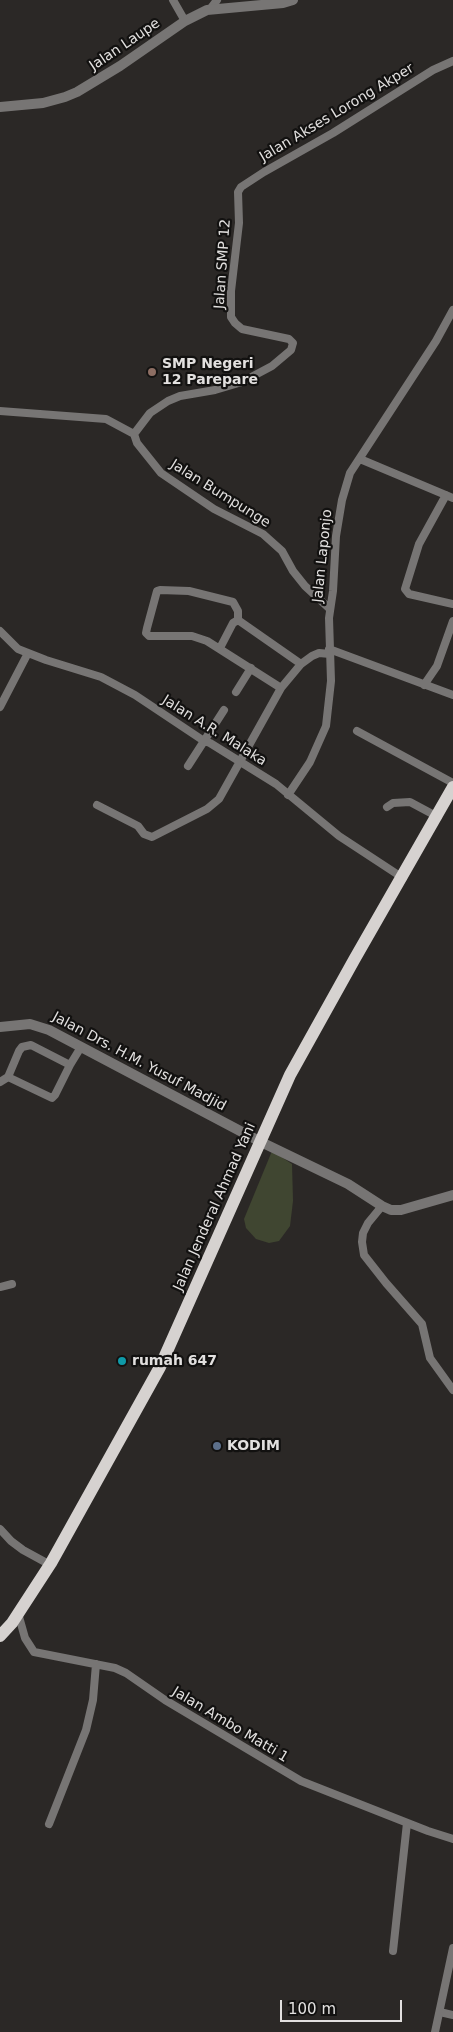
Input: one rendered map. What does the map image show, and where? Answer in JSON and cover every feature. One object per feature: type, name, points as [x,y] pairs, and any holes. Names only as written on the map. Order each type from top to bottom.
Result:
[{"type":"highway","name":"Jalan Jenderal Ahmad Yani","points":[[0,1636],[18,1613],[51,1563],[160,1367],[290,1075],[453,788]]},
{"type":"street","points":[[173,0],[185,21]]},
{"type":"street","name":"Jalan Laupe","points":[[0,107],[43,103],[77,92],[214,4],[283,3],[293,0]]},
{"type":"street","name":"Jalan Akses Lorong Akper","points":[[238,192],[264,172],[333,133],[433,70],[453,61]]},
{"type":"street","name":"Jalan SMP 12","points":[[134,434],[150,413],[168,401],[180,396],[215,390],[242,382],[272,366],[291,350],[293,342],[289,339],[242,329],[231,316],[231,291],[239,223],[238,192]]},
{"type":"street","name":"Jalan Laponjo","points":[[288,795],[310,762],[326,726],[331,681],[329,651],[330,609],[333,591],[336,536],[342,500],[350,474],[436,341],[453,310]]},
{"type":"street","points":[[0,411],[106,420],[134,434]]},
{"type":"street","name":"Jalan Bumpunge","points":[[134,434],[137,443],[161,474],[214,509],[262,534],[282,551],[293,571],[305,586],[330,609]]},
{"type":"street","points":[[360,459],[449,497],[419,544],[405,589],[409,594],[453,604]]},
{"type":"street","points":[[238,620],[238,611],[233,602],[189,592],[160,590],[157,591],[146,633],[149,636],[192,636],[206,641],[220,648],[281,688]]},
{"type":"street","points":[[238,620],[301,664]]},
{"type":"street","points":[[220,648],[233,623],[238,620]]},
{"type":"street","points":[[424,685],[437,666],[453,621]]},
{"type":"street","name":"Jalan A.R. Malaka","points":[[0,631],[18,649],[101,676],[135,695],[204,741],[276,784],[339,836],[403,878]]},
{"type":"street","points":[[97,806],[138,826],[147,836],[159,835],[207,808],[219,799],[238,761],[281,688],[301,664],[316,654],[329,651],[453,695]]},
{"type":"street","points":[[0,707],[28,653]]},
{"type":"street","points":[[236,692],[251,668]]},
{"type":"street","points":[[188,766],[224,710]]},
{"type":"street","points":[[357,731],[453,783]]},
{"type":"street","points":[[387,807],[393,802],[410,802],[438,817]]},
{"type":"street","name":"Jalan Drs. H.M. Yusuf Madjid","points":[[0,1027],[30,1024],[39,1026],[261,1142],[348,1184],[382,1206]]},
{"type":"street","points":[[0,1082],[8,1077],[20,1049],[27,1045],[33,1046],[70,1065]]},
{"type":"street","points":[[8,1077],[52,1098],[80,1047]]},
{"type":"street","points":[[453,1194],[401,1210],[392,1210],[382,1206],[368,1223],[363,1233],[362,1242],[364,1255],[422,1324],[430,1358],[453,1390]]},
{"type":"street","points":[[0,1287],[12,1284]]},
{"type":"street","points":[[0,1529],[23,1550],[45,1562],[51,1563]]},
{"type":"street","name":"Jalan Ambo Matti 1","points":[[18,1613],[25,1638],[34,1652],[96,1664],[126,1673],[164,1700],[301,1781],[453,1839]]},
{"type":"street","points":[[49,1824],[86,1730],[93,1700],[96,1664]]},
{"type":"street","points":[[393,1951],[407,1823]]},
{"type":"street","points":[[435,2032],[450,1972],[453,1948]]},
{"type":"street","points":[[440,2012],[453,2015]]},
{"type":"green space","points":[[272,1151],[292,1164],[293,1201],[290,1226],[279,1241],[269,1243],[256,1239],[246,1228],[244,1219]]},
{"type":"place","name":"SMP Negeri 12 Parepare","points":[[152,372]]},
{"type":"place","name":"rumah 647","points":[[122,1361]]},
{"type":"place","name":"KODIM","points":[[217,1446]]}]
